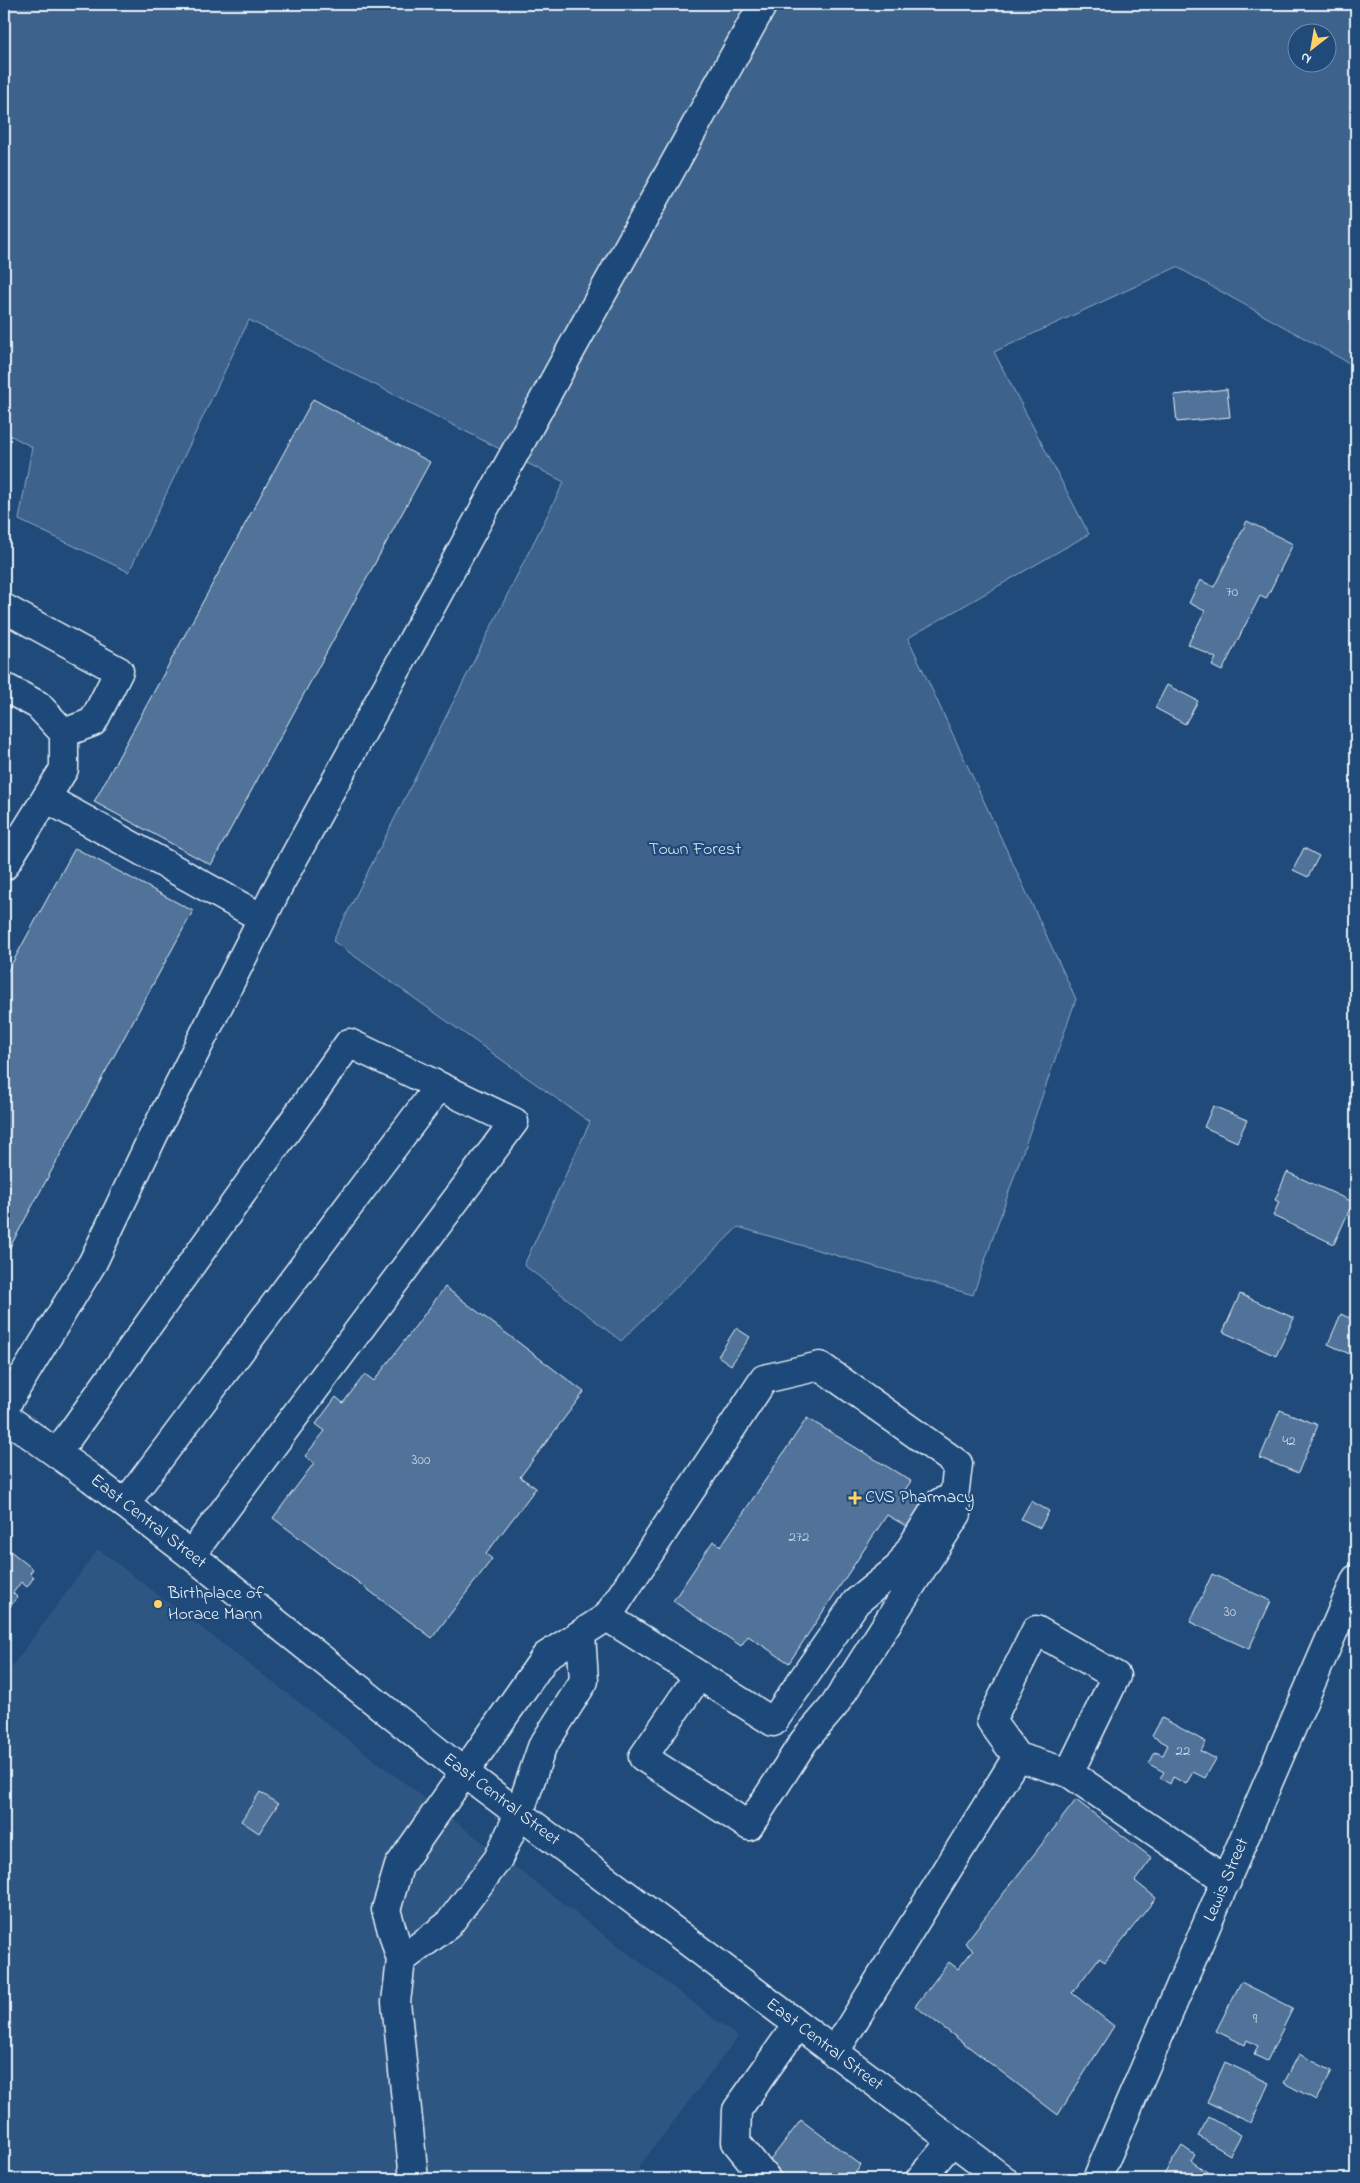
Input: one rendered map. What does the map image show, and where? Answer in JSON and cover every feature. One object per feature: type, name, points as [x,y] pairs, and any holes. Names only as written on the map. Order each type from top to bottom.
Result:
[{"type":"street","points":[[4,1408],[93,1262],[158,1125],[262,918],[572,348],[763,4]]},
{"type":"street","points":[[4,608],[119,671],[93,722],[64,733]]},
{"type":"street","points":[[4,687],[38,705],[64,733],[64,769],[4,866]]},
{"type":"street","points":[[46,798],[262,918]]},
{"type":"street","points":[[57,1453],[349,1043],[514,1122],[191,1556]]},
{"type":"street","points":[[125,1504],[439,1086]]},
{"type":"street","points":[[414,2179],[396,2002],[401,1960],[386,1910],[399,1866],[466,1774],[546,1656],[607,1617],[764,1379],[820,1366],[958,1464],[954,1497],[957,1514],[834,1706],[804,1741],[749,1826],[643,1757],[699,1675]]},
{"type":"street","name":"East Central Street","points":[[4,1416],[125,1504],[466,1774],[1003,2179]]},
{"type":"street","points":[[773,1722],[856,1602],[899,1567],[939,1503],[954,1497]]},
{"type":"street","name":"Lewis Street","points":[[1098,2179],[1356,1579]]},
{"type":"street","points":[[607,1617],[804,1741]]},
{"type":"street","points":[[1069,1774],[1116,1676],[1036,1630],[990,1721],[1017,1757],[1069,1774],[1227,1881]]},
{"type":"street","points":[[401,1960],[448,1925],[498,1859],[519,1814],[542,1747],[584,1681],[582,1634]]},
{"type":"street","points":[[834,2053],[1017,1757]]},
{"type":"street","points":[[766,2179],[736,2142],[737,2110],[797,2025]]},
{"type":"street","points":[[920,2179],[952,2141]]},
{"type":"shaded area","points":[[98,1549],[738,2037],[638,2168],[651,2179],[4,2179],[4,1670],[8,1672]]},
{"type":"green space","name":"Town Forest","points":[[4,4],[1356,4],[1356,367],[1177,267],[994,352],[1089,534],[908,638],[1076,999],[973,1295],[738,1227],[621,1341],[524,1265],[590,1122],[333,941],[564,482],[249,320],[129,572],[19,520],[32,447],[4,432]]},
{"type":"building","points":[[1227,389],[1230,417],[1177,422],[1174,395]]},
{"type":"building","points":[[313,399],[430,462],[211,865],[94,802]]},
{"type":"building","points":[[1247,521],[1293,544],[1266,599],[1260,596],[1222,671],[1212,666],[1216,658],[1188,644],[1205,611],[1189,603],[1200,580],[1214,587]]},
{"type":"building","points":[[1167,685],[1198,701],[1185,724],[1155,708]]},
{"type":"building","points":[[75,848],[193,911],[4,1258],[4,978]]},
{"type":"building","points":[[1304,848],[1319,856],[1308,877],[1293,870]]},
{"type":"building","points":[[1213,1106],[1247,1120],[1237,1142],[1204,1127]]},
{"type":"building","points":[[1287,1172],[1353,1202],[1334,1244],[1273,1216],[1279,1202],[1275,1200]]},
{"type":"building","points":[[445,1287],[584,1392],[520,1477],[536,1488],[486,1554],[492,1559],[432,1638],[273,1518],[314,1463],[305,1456],[325,1431],[316,1424],[336,1397],[343,1403],[365,1374],[374,1381]]},
{"type":"building","points":[[1240,1294],[1294,1318],[1276,1356],[1223,1332]]},
{"type":"building","points":[[1356,1302],[1356,1357],[1328,1344],[1341,1314],[1349,1318]]},
{"type":"building","points":[[736,1328],[750,1337],[731,1365],[718,1356]]},
{"type":"building","points":[[1280,1410],[1318,1425],[1298,1473],[1260,1458]]},
{"type":"building","name":"CVS Pharmacy","points":[[807,1418],[911,1481],[903,1493],[932,1511],[918,1533],[887,1515],[789,1663],[748,1636],[741,1646],[673,1601],[713,1541],[721,1546]]},
{"type":"building","points":[[1031,1501],[1049,1511],[1040,1528],[1021,1519]]},
{"type":"building","points":[[4,1546],[33,1569],[30,1573],[34,1577],[27,1587],[21,1582],[13,1593],[17,1597],[10,1607],[5,1604],[4,1606]]},
{"type":"building","points":[[1212,1574],[1271,1601],[1249,1649],[1190,1622]]},
{"type":"building","points":[[1162,1718],[1206,1742],[1201,1751],[1216,1759],[1205,1778],[1193,1772],[1186,1784],[1173,1777],[1170,1784],[1160,1778],[1164,1772],[1149,1764],[1155,1752],[1163,1755],[1168,1745],[1152,1736]]},
{"type":"building","points":[[260,1792],[278,1804],[259,1833],[241,1821]]},
{"type":"building","points":[[1076,1800],[1152,1858],[1135,1881],[1156,1898],[1105,1962],[1099,1958],[1072,1993],[1114,2026],[1058,2115],[915,2006],[949,1962],[958,1969],[973,1950],[965,1943]]},
{"type":"building","points":[[1241,1982],[1293,2008],[1267,2061],[1254,2055],[1258,2046],[1247,2040],[1245,2045],[1216,2031]]},
{"type":"building","points":[[1299,2054],[1332,2071],[1316,2100],[1284,2083]]},
{"type":"building","points":[[1225,2062],[1269,2083],[1251,2123],[1207,2102]]},
{"type":"building","points":[[1209,2117],[1241,2135],[1230,2155],[1198,2136]]},
{"type":"building","points":[[801,2120],[861,2165],[851,2179],[789,2179],[768,2163]]},
{"type":"building","points":[[1182,2146],[1195,2155],[1191,2161],[1213,2176],[1211,2179],[1161,2179]]},
{"type":"place","name":"CVS Pharmacy","points":[[855,1498]]},
{"type":"place","name":"Birthplace of Horace Mann","points":[[158,1604]]}]
